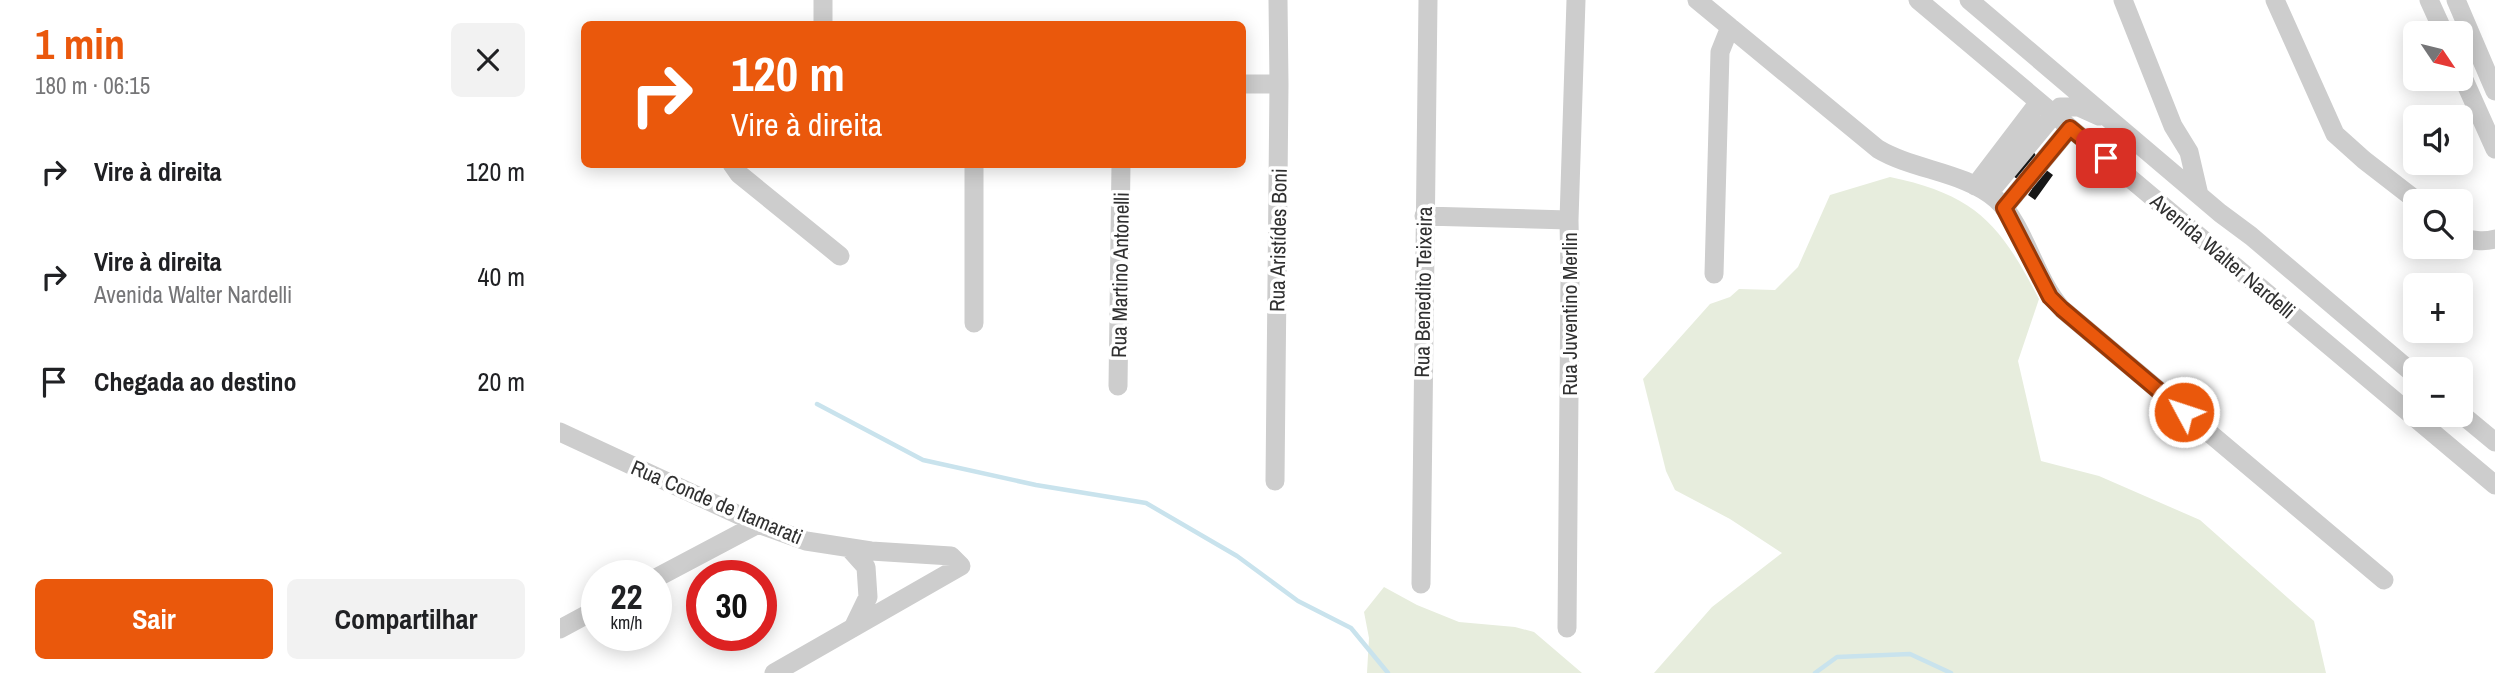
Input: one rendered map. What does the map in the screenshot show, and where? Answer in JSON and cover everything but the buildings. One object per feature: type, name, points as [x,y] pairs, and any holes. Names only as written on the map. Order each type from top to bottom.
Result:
[{"type":"street","points":[[823,0],[823,21]]},
{"type":"street","name":"Rua Aristídes Boni","points":[[1275,481],[1278,0]]},
{"type":"street","name":"Rua Benedito Teixeira","points":[[1421,584],[1428,0]]},
{"type":"street","name":"Rua Juventino Merlin","points":[[1567,628],[1569,219],[1576,0]]},
{"type":"street","points":[[1697,0],[1878,149],[1990,196],[2050,297],[2062,309],[2384,580]]},
{"type":"street","name":"Avenida Walter Nardelli","points":[[1918,0],[2495,485]]},
{"type":"street","name":"Avenida Walter Nardelli","points":[[1969,0],[2403,364]]},
{"type":"street","points":[[2123,0],[2173,126],[2189,152],[2199,195]]},
{"type":"street","points":[[2275,0],[2335,134],[2403,190]]},
{"type":"street","points":[[2429,0],[2439,21]]},
{"type":"street","points":[[2455,0],[2495,91]]},
{"type":"street","points":[[1714,274],[1720,52],[1730,27]]},
{"type":"street","points":[[1246,84],[1279,84]]},
{"type":"street","points":[[2469,91],[2495,149]]},
{"type":"street","points":[[1990,196],[2060,107],[2079,107],[2122,128]]},
{"type":"street","points":[[1990,196],[2054,115]]},
{"type":"street","points":[[2157,158],[2166,147],[2173,126]]},
{"type":"street","points":[[735,168],[745,180],[840,256]]},
{"type":"street","points":[[974,323],[975,168]]},
{"type":"street","name":"Rua Martino Antonelli","points":[[1118,386],[1121,168]]},
{"type":"street","points":[[1424,216],[1569,219]]},
{"type":"street","points":[[2473,239],[2495,239]]},
{"type":"street","points":[[2473,424],[2495,442]]},
{"type":"street","name":"Rua Conde de Itamarati","points":[[565,441],[758,524],[806,541],[849,548],[951,556],[961,566],[852,628]]},
{"type":"street","points":[[672,570],[758,524]]},
{"type":"street","points":[[774,673],[852,628],[868,597],[866,567],[849,548]]},
{"type":"street","points":[[560,629],[581,618]]},
{"type":"green space","points":[[1890,177],[1944,193],[1982,217],[2011,251],[2039,299],[2018,361],[2041,461],[2099,476],[2200,520],[2314,621],[2326,673],[1654,673],[1712,607],[1782,553],[1730,519],[1675,490],[1666,471],[1643,379],[1710,304],[1730,297],[1739,289],[1775,290],[1798,267],[1830,195]]},
{"type":"green space","points":[[1384,587],[1417,605],[1459,622],[1515,627],[1534,632],[1582,673],[1367,673],[1369,638],[1364,612]]},
{"type":"waterway","points":[[817,404],[923,460],[1036,485],[1146,503],[1237,556],[1298,601],[1351,628],[1388,673]]},
{"type":"waterway","points":[[1815,673],[1837,657],[1910,654],[1951,673]]},
{"type":"route","points":[[2106,158],[2070,128],[2004,208],[2023,240],[2050,297],[2184,412]]}]
